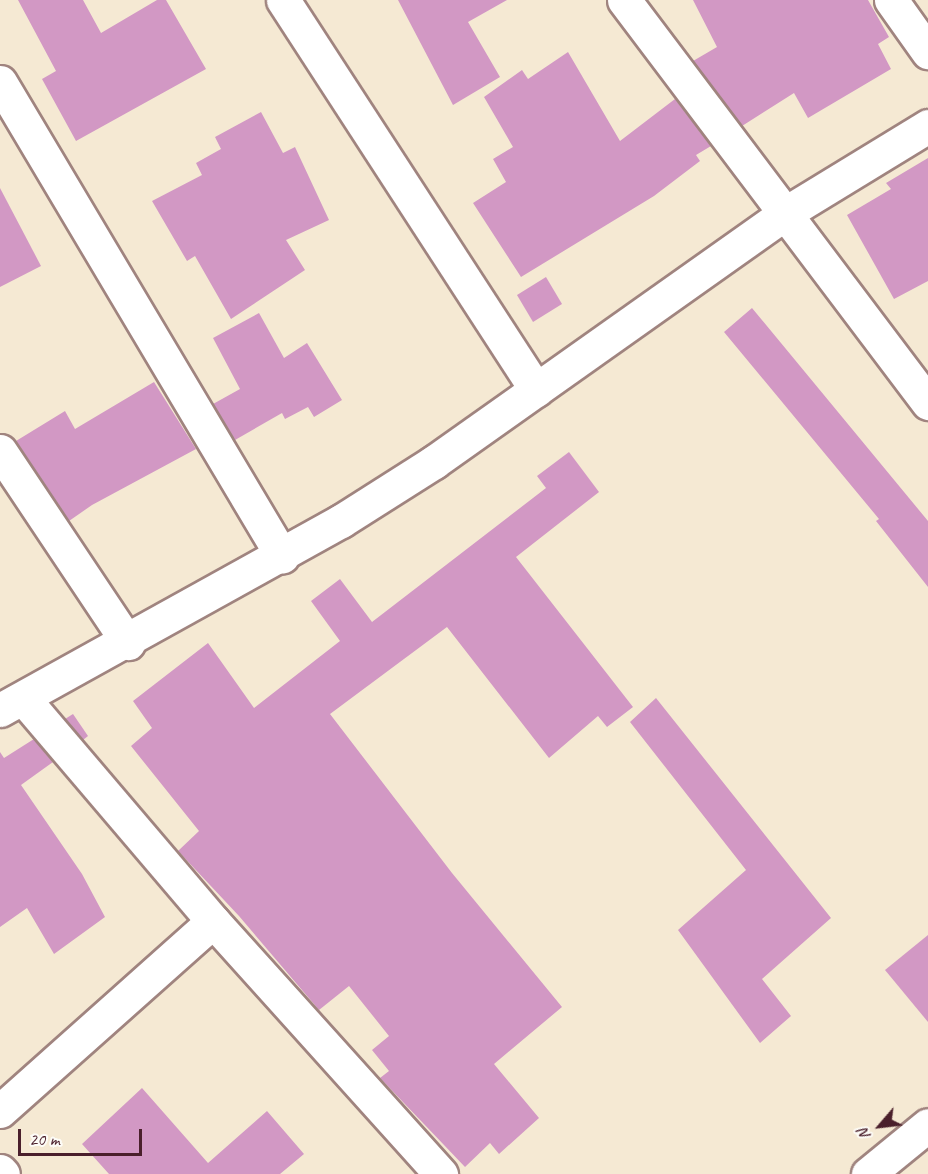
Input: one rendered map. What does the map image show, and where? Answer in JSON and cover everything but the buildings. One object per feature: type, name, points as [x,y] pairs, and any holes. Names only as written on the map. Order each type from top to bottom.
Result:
[{"type":"street","points":[[283,0],[536,390]]},
{"type":"street","points":[[624,0],[928,403]]},
{"type":"street","points":[[891,0],[928,52]]},
{"type":"street","points":[[0,82],[282,556]]},
{"type":"street","points":[[441,1174],[213,921],[12,704],[128,643],[282,556],[434,462],[784,213],[928,126]]},
{"type":"street","points":[[0,451],[128,643]]},
{"type":"street","points":[[0,1111],[213,921]]},
{"type":"street","points":[[868,1174],[928,1125]]}]
